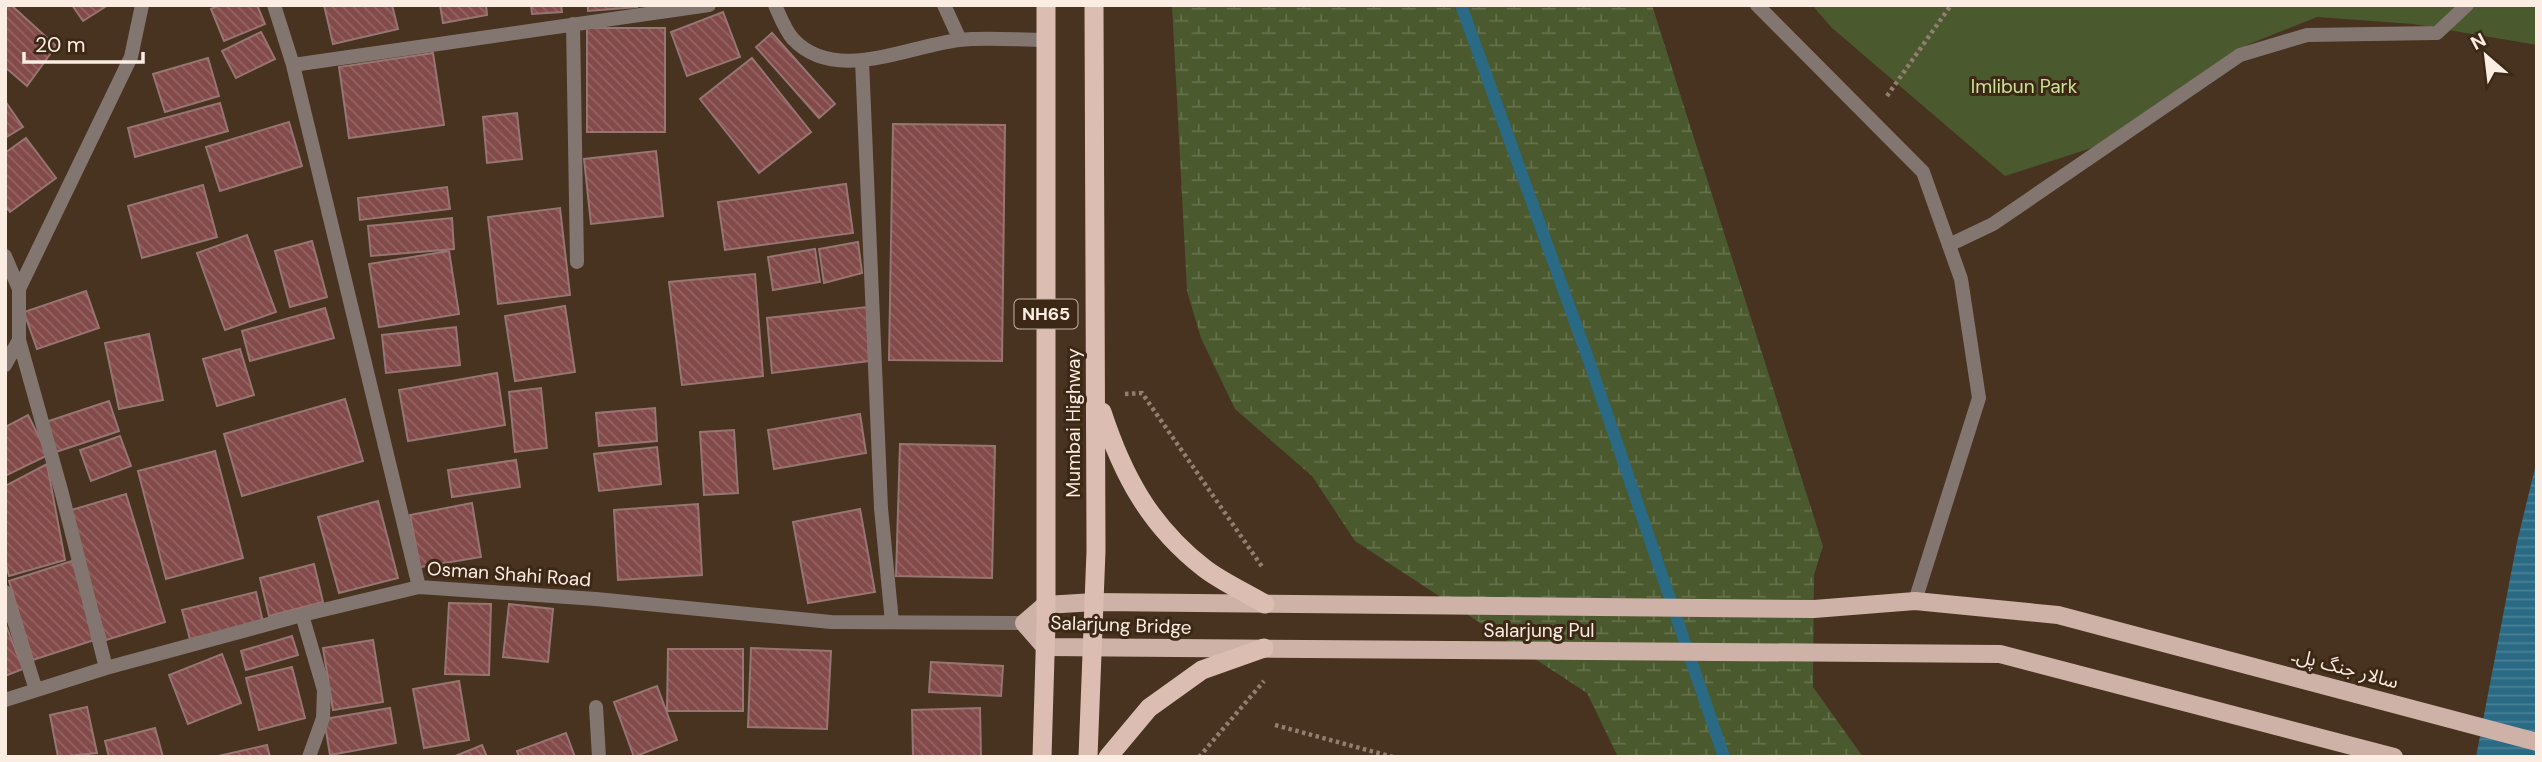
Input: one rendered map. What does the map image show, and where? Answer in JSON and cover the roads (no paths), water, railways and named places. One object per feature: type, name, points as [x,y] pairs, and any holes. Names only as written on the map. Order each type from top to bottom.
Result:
[{"type":"highway","name":"Mumbai Highway","points":[[1042,757],[1045,647],[1046,5]]},
{"type":"highway","name":"Mumbai Highway","points":[[1088,757],[1095,602],[1094,5]]},
{"type":"highway","points":[[1096,394],[1118,461],[1154,520],[1205,569],[1265,604]]},
{"type":"highway","points":[[1108,757],[1149,708],[1202,670],[1264,648]]},
{"type":"main road","name":"Salarjung Pul","points":[[1265,604],[1814,609],[1915,601]]},
{"type":"main road","name":"سالار جنگ پل۔","points":[[1915,601],[2058,615],[2537,742]]},
{"type":"main road","name":"Salarjung Bridge","points":[[1264,648],[1045,647],[1024,623],[1045,605],[1095,602],[1265,604]]},
{"type":"main road","name":"Salarjung Pul","points":[[1264,648],[2000,654],[2395,757]]},
{"type":"street","points":[[19,289],[131,57],[142,5]]},
{"type":"street","points":[[274,5],[293,65],[419,587]]},
{"type":"street","points":[[293,65],[709,5]]},
{"type":"street","points":[[775,5],[791,38],[813,55],[862,60],[960,40],[1046,40]]},
{"type":"street","points":[[944,5],[960,40]]},
{"type":"street","points":[[1757,5],[1923,172],[1961,279],[1979,398],[1915,601]]},
{"type":"street","points":[[1949,245],[2015,209],[2240,55],[2307,35],[2437,33],[2467,5]]},
{"type":"street","points":[[573,24],[577,262]]},
{"type":"street","points":[[862,60],[881,508],[892,622]]},
{"type":"street","points":[[5,256],[19,289],[19,340],[61,490],[106,668]]},
{"type":"street","points":[[5,365],[19,340]]},
{"type":"street","name":"Osman Shahi Road","points":[[5,700],[106,668],[302,615],[419,587],[596,599],[831,622],[1024,623]]},
{"type":"street","points":[[5,592],[36,690]]},
{"type":"street","points":[[302,615],[324,690],[323,719],[309,757]]},
{"type":"street","points":[[596,707],[599,757]]},
{"type":"water","points":[[2537,460],[2537,757],[2476,757],[2517,542]]},
{"type":"waterway","points":[[1461,5],[1589,361],[1724,757]]},
{"type":"park label","name":"Imlibun Park","points":[[2024,86]]}]
